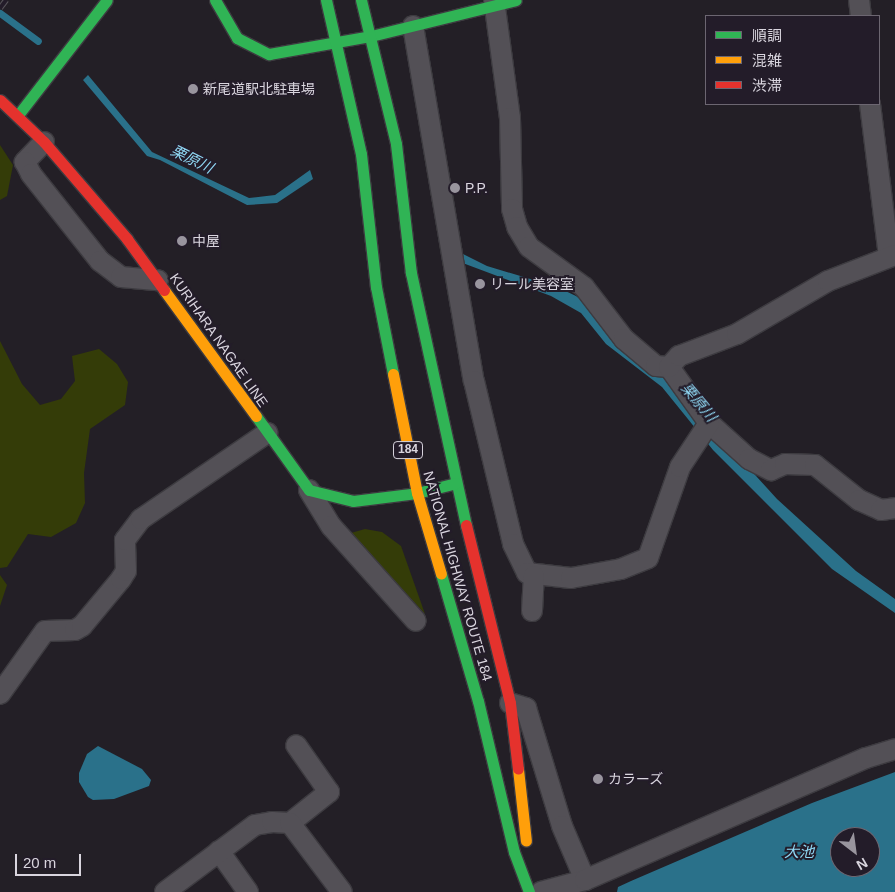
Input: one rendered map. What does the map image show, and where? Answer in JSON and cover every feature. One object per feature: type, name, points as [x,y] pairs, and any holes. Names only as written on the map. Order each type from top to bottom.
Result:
[{"type":"main road","points":[[18,115],[108,0]]},
{"type":"main road","points":[[215,0],[237,38],[269,54],[370,36],[413,26],[495,2],[516,0]]},
{"type":"main road","name":"NATIONAL HIGHWAY ROUTE 184","points":[[326,0],[361,154],[376,287],[417,493],[478,701],[514,852],[530,892]]},
{"type":"main road","name":"NATIONAL HIGHWAY ROUTE 184","points":[[362,0],[396,144],[410,272],[456,483],[510,703],[530,892]]},
{"type":"main road","name":"KURIHARA NAGAE LINE","points":[[0,100],[18,115],[44,142],[158,280],[309,490]]},
{"type":"main road","points":[[309,490],[353,500],[417,493],[456,483]]},
{"type":"street","points":[[859,0],[861,15]]},
{"type":"street","points":[[495,2],[510,118],[512,209],[517,227],[536,253],[584,287],[624,339],[656,366],[669,367]]},
{"type":"street","points":[[413,26],[474,381],[513,544],[526,573],[534,576],[570,578],[621,569],[648,558],[680,467],[704,428]]},
{"type":"street","points":[[669,367],[679,356],[737,334],[828,281],[892,256],[870,105]]},
{"type":"street","points":[[44,142],[25,162],[31,174],[100,261],[121,277],[158,280]]},
{"type":"street","points":[[669,367],[704,428],[749,459],[772,470],[784,464],[815,465],[859,500],[881,510],[895,508]]},
{"type":"street","points":[[0,694],[45,631],[76,630],[82,626],[126,570],[125,540],[142,519],[267,433]]},
{"type":"street","points":[[309,490],[332,526],[416,621]]},
{"type":"street","points":[[532,611],[534,576]]},
{"type":"street","points":[[510,703],[526,708],[562,826],[585,880]]},
{"type":"street","points":[[165,892],[255,825],[272,822],[290,823],[329,792],[296,745]]},
{"type":"street","points":[[541,892],[585,880],[847,766],[895,749]]},
{"type":"street","points":[[290,823],[342,892]]},
{"type":"street","points":[[218,851],[248,892]]},
{"type":"green space","points":[[0,145],[13,165],[7,196],[0,200]]},
{"type":"green space","points":[[0,341],[22,384],[40,405],[61,399],[75,381],[72,356],[99,349],[117,364],[128,382],[125,405],[90,429],[84,473],[85,503],[76,523],[51,537],[28,534],[7,567],[0,568]]},
{"type":"green space","points":[[365,529],[382,532],[401,546],[425,614],[351,533]]},
{"type":"green space","points":[[0,575],[7,585],[0,606]]},
{"type":"water","points":[[88,75],[152,152],[249,198],[275,195],[310,170],[313,179],[277,203],[247,205],[160,160],[147,156],[83,80]]},
{"type":"water","points":[[457,251],[487,266],[557,287],[576,296],[596,311],[668,379],[777,499],[856,571],[895,599],[895,613],[832,569],[713,450],[662,387],[606,344],[581,313],[551,296],[460,262]]},
{"type":"water","points":[[98,746],[142,769],[151,780],[149,786],[114,799],[93,800],[88,797],[79,782],[79,773],[87,754]]},
{"type":"water","name":"大池","points":[[895,772],[895,892],[617,892],[618,887],[812,803]]},
{"type":"waterway","name":"栗原川","points":[[0,13],[38,41]]},
{"type":"railway","points":[[0,8],[6,0]]},
{"type":"traffic: fast","points":[[18,115],[107,0]]},
{"type":"traffic: fast","points":[[215,0],[237,38],[269,54],[371,36],[516,0]]},
{"type":"traffic: fast","points":[[326,0],[361,154],[376,287],[393,374]]},
{"type":"traffic: fast","points":[[361,0],[396,144],[411,273],[466,525]]},
{"type":"traffic: fast","points":[[256,416],[309,490],[353,501],[417,493],[456,483]]},
{"type":"traffic: fast","points":[[441,574],[478,701],[514,852],[529,892]]},
{"type":"traffic: slow","points":[[164,290],[256,416]]},
{"type":"traffic: slow","points":[[393,374],[417,493],[441,574]]},
{"type":"traffic: slow","points":[[518,769],[526,841]]},
{"type":"traffic: jam","points":[[0,100],[44,142],[127,239],[164,290]]},
{"type":"traffic: jam","points":[[466,525],[510,703],[518,769]]},
{"type":"place","name":"新尾道駅北駐車場","points":[[193,89]]},
{"type":"place","name":"P.P.","points":[[455,188]]},
{"type":"place","name":"中屋","points":[[182,241]]},
{"type":"place","name":"リール美容室","points":[[480,284]]},
{"type":"place","name":"カラーズ","points":[[598,779]]}]
